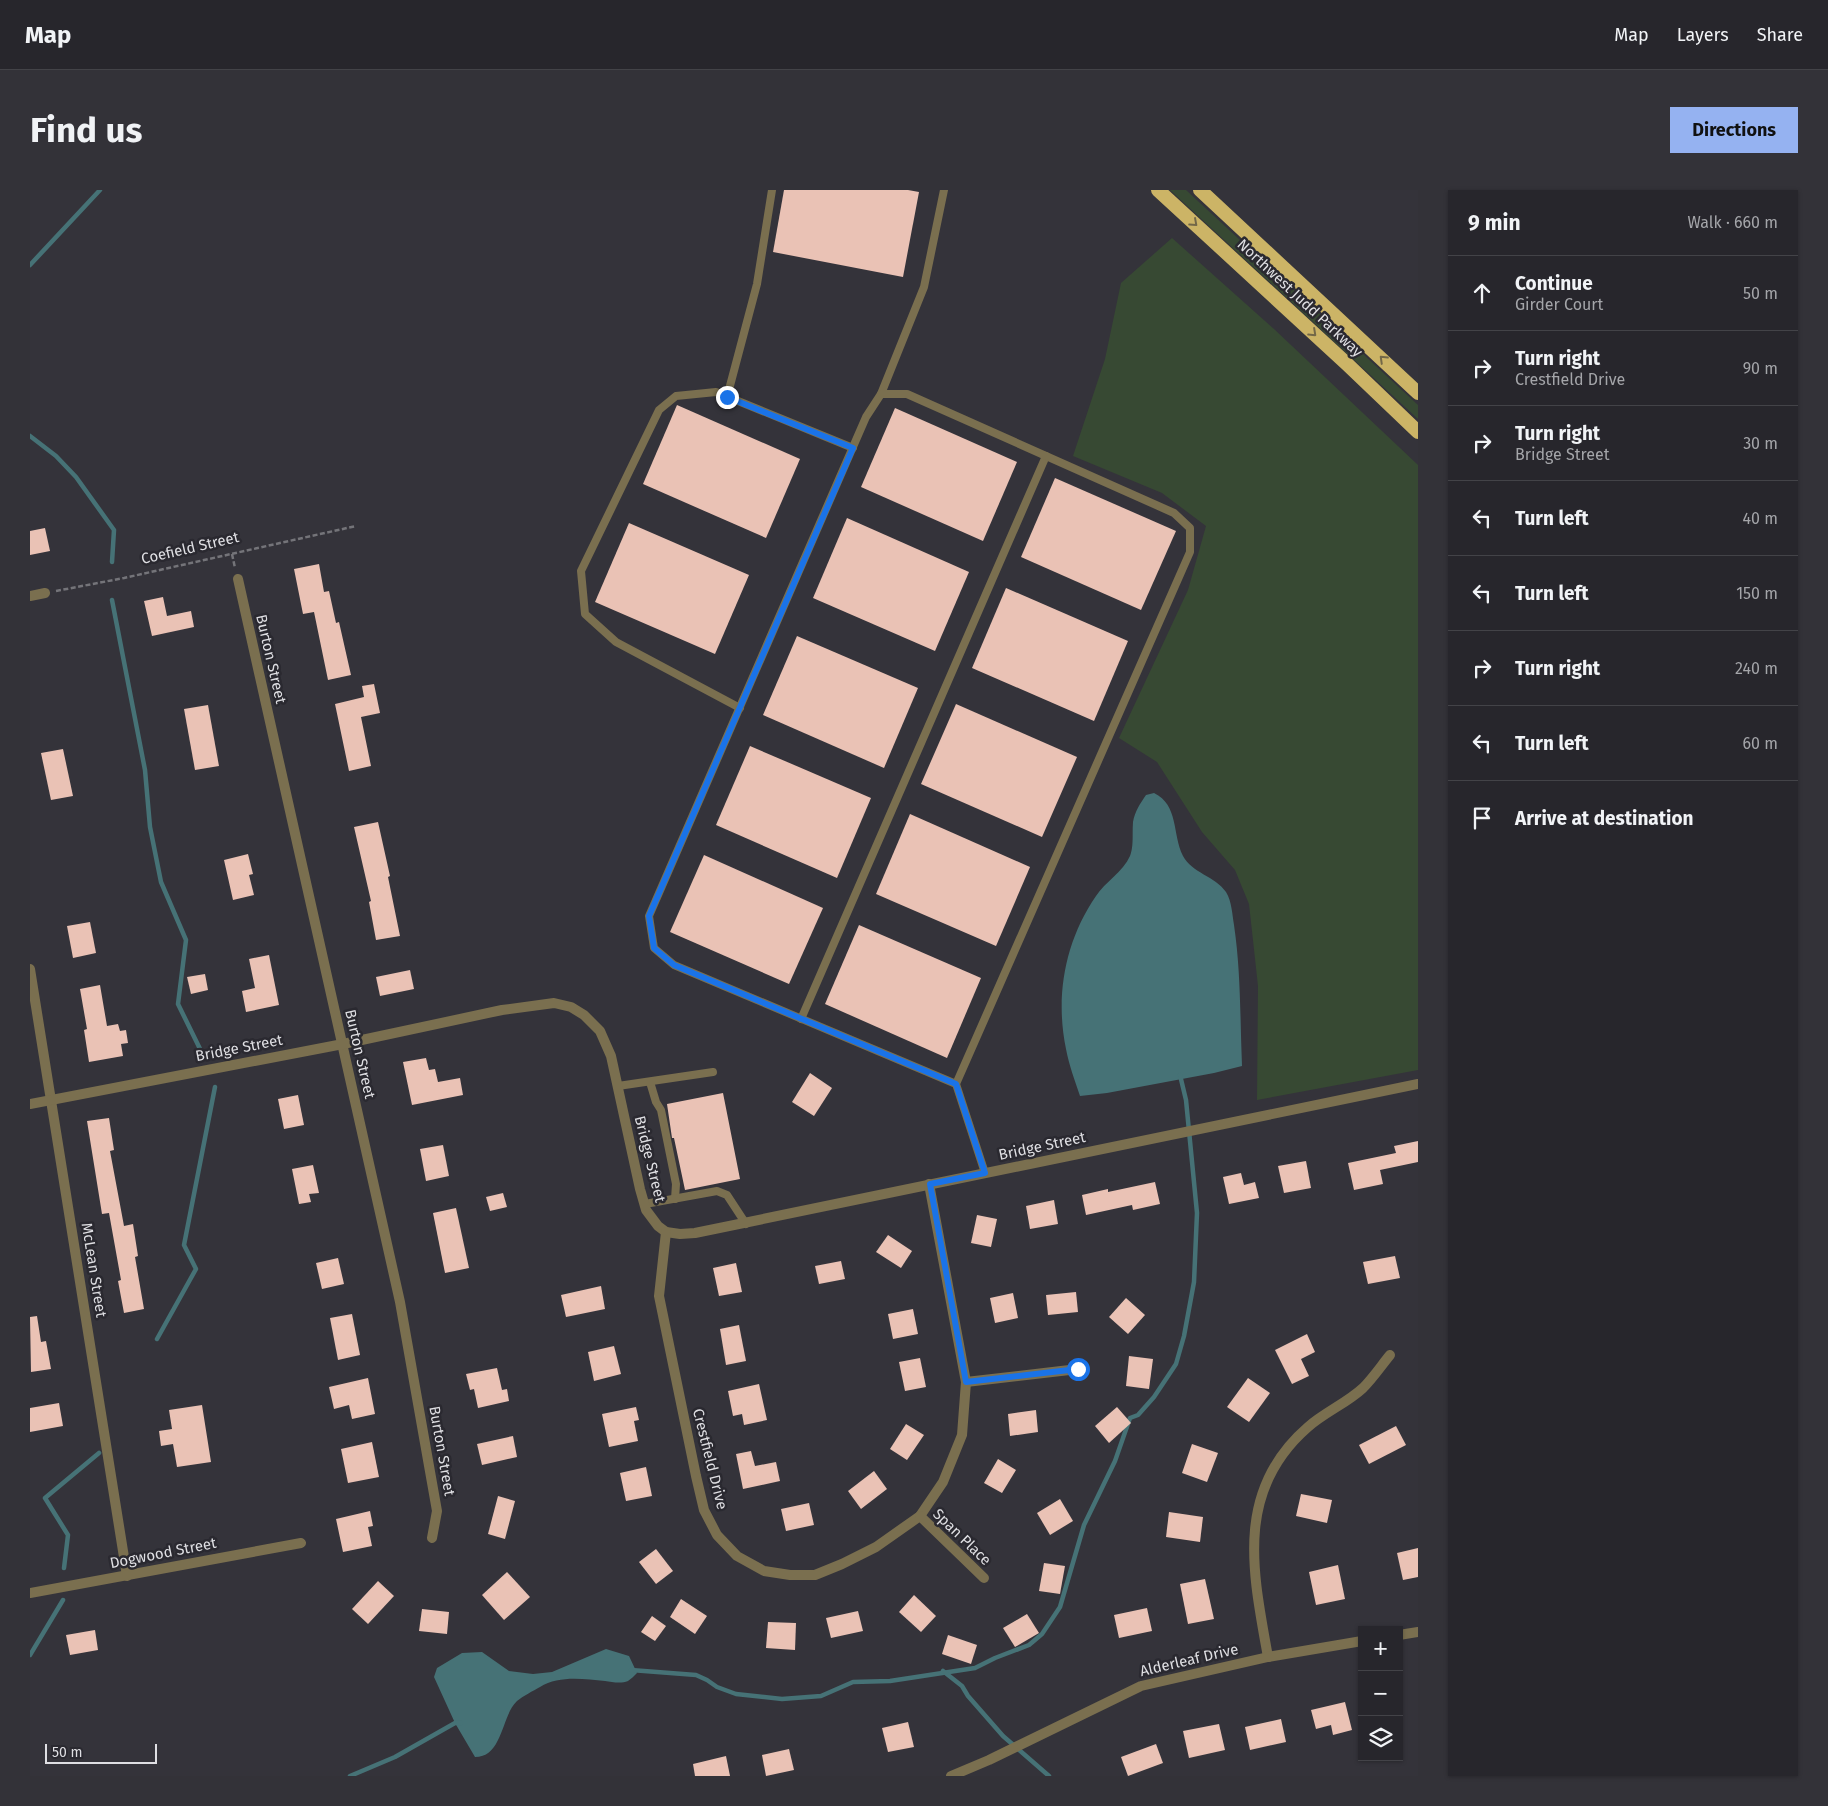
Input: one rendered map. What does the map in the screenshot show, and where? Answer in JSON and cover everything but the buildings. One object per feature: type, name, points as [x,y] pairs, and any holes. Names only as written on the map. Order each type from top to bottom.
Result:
[{"type":"highway","name":"Northwest Judd Parkway","points":[[1158,190],[1418,432]]},
{"type":"highway","name":"Northwest Judd Parkway","points":[[1200,190],[1418,393]]},
{"type":"street","name":"Burton Street","points":[[238,579],[402,1312],[437,1511],[432,1538]]},
{"type":"street","points":[[30,596],[45,593]]},
{"type":"street","name":"McLean Street","points":[[30,969],[127,1576]]},
{"type":"street","name":"Bridge Street","points":[[30,1104],[343,1044],[502,1010],[554,1003],[571,1007],[584,1015],[600,1031],[611,1056],[646,1210],[658,1226],[666,1232],[680,1234],[746,1224],[930,1184],[1418,1084]]},
{"type":"street","name":"Crestfield Drive","points":[[666,1232],[659,1296],[704,1510],[717,1535],[737,1556],[764,1571],[790,1575],[815,1575],[876,1547],[920,1516],[942,1482],[962,1435],[966,1382],[930,1184]]},
{"type":"street","points":[[1268,1657],[1256,1586],[1254,1559],[1255,1524],[1264,1490],[1276,1463],[1293,1442],[1325,1413],[1364,1387],[1390,1355]]},
{"type":"street","points":[[966,1382],[1078,1369]]},
{"type":"street","name":"Span Place","points":[[920,1516],[984,1578]]},
{"type":"street","name":"Dogwood Street","points":[[30,1593],[301,1543]]},
{"type":"street","points":[[1403,1634],[1418,1632]]},
{"type":"street","name":"Alderleaf Drive","points":[[951,1776],[989,1760],[1141,1686],[1268,1657],[1358,1642]]},
{"type":"lane","points":[[727,397],[757,284],[772,190]]},
{"type":"lane","points":[[944,190],[924,287],[881,394],[866,417],[649,916],[654,948],[674,965],[956,1084]]},
{"type":"lane","points":[[740,708],[616,642],[584,614],[582,572],[659,410],[676,396],[716,392],[853,448]]},
{"type":"lane","points":[[881,394],[907,394],[1174,513],[1190,528],[1190,552],[956,1084],[985,1173]]},
{"type":"lane","points":[[801,1018],[1046,456]]},
{"type":"lane","points":[[618,1086],[713,1072]]},
{"type":"lane","points":[[650,1082],[656,1102],[661,1110],[676,1184],[675,1199]]},
{"type":"lane","points":[[645,1204],[718,1191],[728,1195],[746,1224]]},
{"type":"path","name":"Coefield Street","points":[[45,593],[124,578],[356,526]]},
{"type":"green space","points":[[1170,190],[1186,190],[1418,405],[1418,419]]},
{"type":"green space","points":[[1172,238],[1274,329],[1418,465],[1418,1070],[1257,1100],[1258,986],[1249,904],[1235,870],[1202,832],[1157,762],[1119,738],[1188,590],[1206,526],[1162,493],[1073,456],[1105,359],[1121,283]]},
{"type":"water","points":[[1154,793],[1168,805],[1183,856],[1187,862],[1216,882],[1226,892],[1230,900],[1238,960],[1242,1066],[1107,1093],[1080,1096],[1069,1061],[1063,1029],[1062,989],[1065,970],[1070,950],[1085,913],[1100,891],[1127,862],[1131,852],[1135,814],[1146,795]]},
{"type":"water","points":[[606,1649],[629,1656],[637,1673],[628,1681],[622,1682],[563,1679],[547,1683],[517,1701],[491,1750],[484,1755],[475,1757],[455,1723],[434,1677],[437,1668],[462,1653],[482,1652],[509,1671],[533,1674],[552,1672]]},
{"type":"waterway","points":[[30,265],[100,190]]},
{"type":"waterway","points":[[30,436],[56,456],[76,477],[114,530],[112,562]]},
{"type":"waterway","points":[[112,600],[145,770],[150,827],[161,882],[186,940],[178,1004],[203,1055]]},
{"type":"waterway","points":[[631,1670],[696,1675],[717,1687],[736,1694],[782,1699],[821,1696],[853,1682],[890,1681],[975,1668],[1029,1645],[1042,1634],[1060,1607],[1084,1525],[1115,1461],[1130,1418],[1138,1415],[1154,1397],[1176,1364],[1184,1336],[1194,1282],[1197,1213],[1186,1100],[1180,1075]]},
{"type":"waterway","points":[[157,1339],[196,1269],[184,1245],[215,1087]]},
{"type":"waterway","points":[[64,1568],[68,1535],[45,1498],[99,1453]]},
{"type":"waterway","points":[[30,1655],[63,1600]]},
{"type":"waterway","points":[[943,1671],[962,1686],[968,1696],[1003,1736],[1049,1776]]},
{"type":"waterway","points":[[350,1776],[395,1757],[455,1723],[461,1723]]},
{"type":"route","points":[[727,397],[853,448],[649,916],[654,948],[674,965],[956,1084],[985,1173],[930,1184],[966,1382],[1078,1369]]}]
